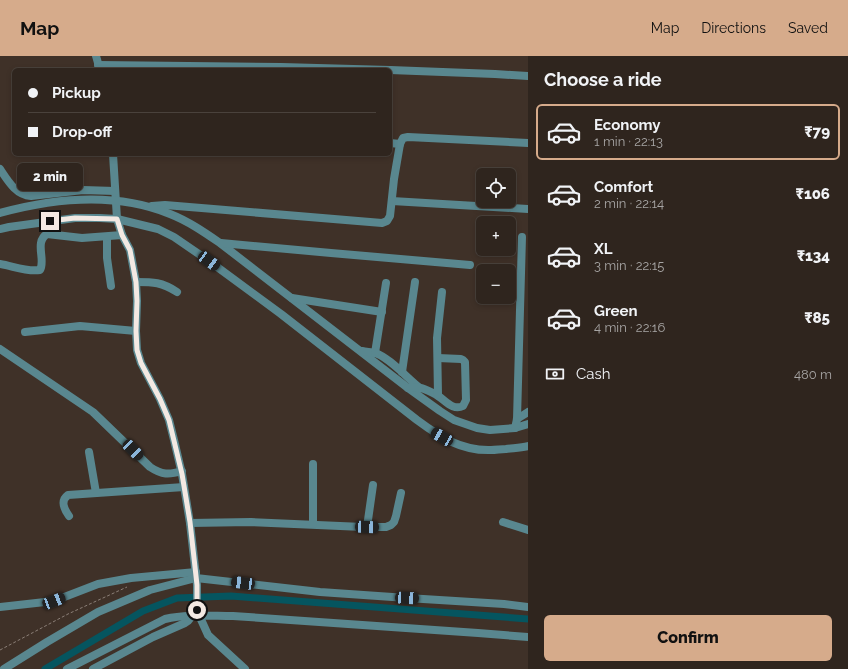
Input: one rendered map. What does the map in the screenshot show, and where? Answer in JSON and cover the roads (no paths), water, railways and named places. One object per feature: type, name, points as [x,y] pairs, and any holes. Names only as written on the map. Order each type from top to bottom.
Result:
[{"type":"street","points":[[96,56],[99,68],[322,68]]},
{"type":"street","points":[[392,70],[528,76]]},
{"type":"street","points":[[0,213],[22,207],[77,200],[115,202],[147,206],[165,205],[382,223],[389,219],[391,212],[394,179],[400,144],[403,138],[528,143]]},
{"type":"street","points":[[392,143],[400,144]]},
{"type":"street","points":[[113,156],[117,217],[122,235],[130,250],[136,282],[137,350],[141,363],[169,420],[182,471],[190,522],[196,578],[196,614],[208,635],[245,669]]},
{"type":"street","points":[[0,169],[16,191],[27,196],[83,190],[115,191]]},
{"type":"street","points":[[392,201],[528,209]]},
{"type":"street","points":[[147,206],[186,221],[220,243],[408,388],[454,420],[477,428],[490,430],[515,428],[528,424]]},
{"type":"street","points":[[0,229],[75,218],[117,217],[158,229],[174,237],[209,261],[281,314],[434,432],[451,442],[468,448],[490,450],[528,446]]},
{"type":"street","points":[[0,264],[22,269],[40,270],[42,266],[41,242],[43,236],[47,234],[82,238],[122,235]]},
{"type":"street","points":[[107,237],[107,258],[111,286]]},
{"type":"street","points":[[515,428],[517,418],[522,237]]},
{"type":"street","points":[[220,243],[470,265]]},
{"type":"street","points":[[136,282],[155,282],[168,286],[177,292]]},
{"type":"street","points":[[402,372],[415,282]]},
{"type":"street","points":[[375,353],[386,283]]},
{"type":"street","points":[[438,396],[437,338],[442,292]]},
{"type":"street","points":[[292,298],[382,312]]},
{"type":"street","points":[[25,332],[80,326],[136,331]]},
{"type":"street","points":[[0,349],[94,412],[154,470],[168,474],[182,471]]},
{"type":"street","points":[[361,351],[375,353],[382,357],[421,388],[438,396],[450,405],[458,407],[463,406],[466,400],[465,366],[463,360],[438,358]]},
{"type":"street","points":[[408,388],[421,388]]},
{"type":"street","points":[[517,418],[528,412]]},
{"type":"street","points":[[89,452],[96,492]]},
{"type":"street","points":[[313,464],[313,524]]},
{"type":"street","points":[[367,527],[373,485]]},
{"type":"street","points":[[69,516],[64,506],[64,499],[65,496],[71,494],[184,487]]},
{"type":"street","points":[[190,522],[251,522],[382,527],[391,525],[394,522],[401,493]]},
{"type":"street","points":[[504,522],[528,530]]},
{"type":"street","points":[[0,607],[54,601],[98,584],[131,578],[196,578],[320,592],[504,604],[528,607]]},
{"type":"street","points":[[4,669],[98,612],[150,590],[196,578]]},
{"type":"street","points":[[93,669],[153,637],[185,623],[196,614]]},
{"type":"street","points":[[67,669],[165,619],[196,614],[528,637]]},
{"type":"waterway","points":[[45,669],[143,611],[177,598],[231,596],[528,619]]}]
